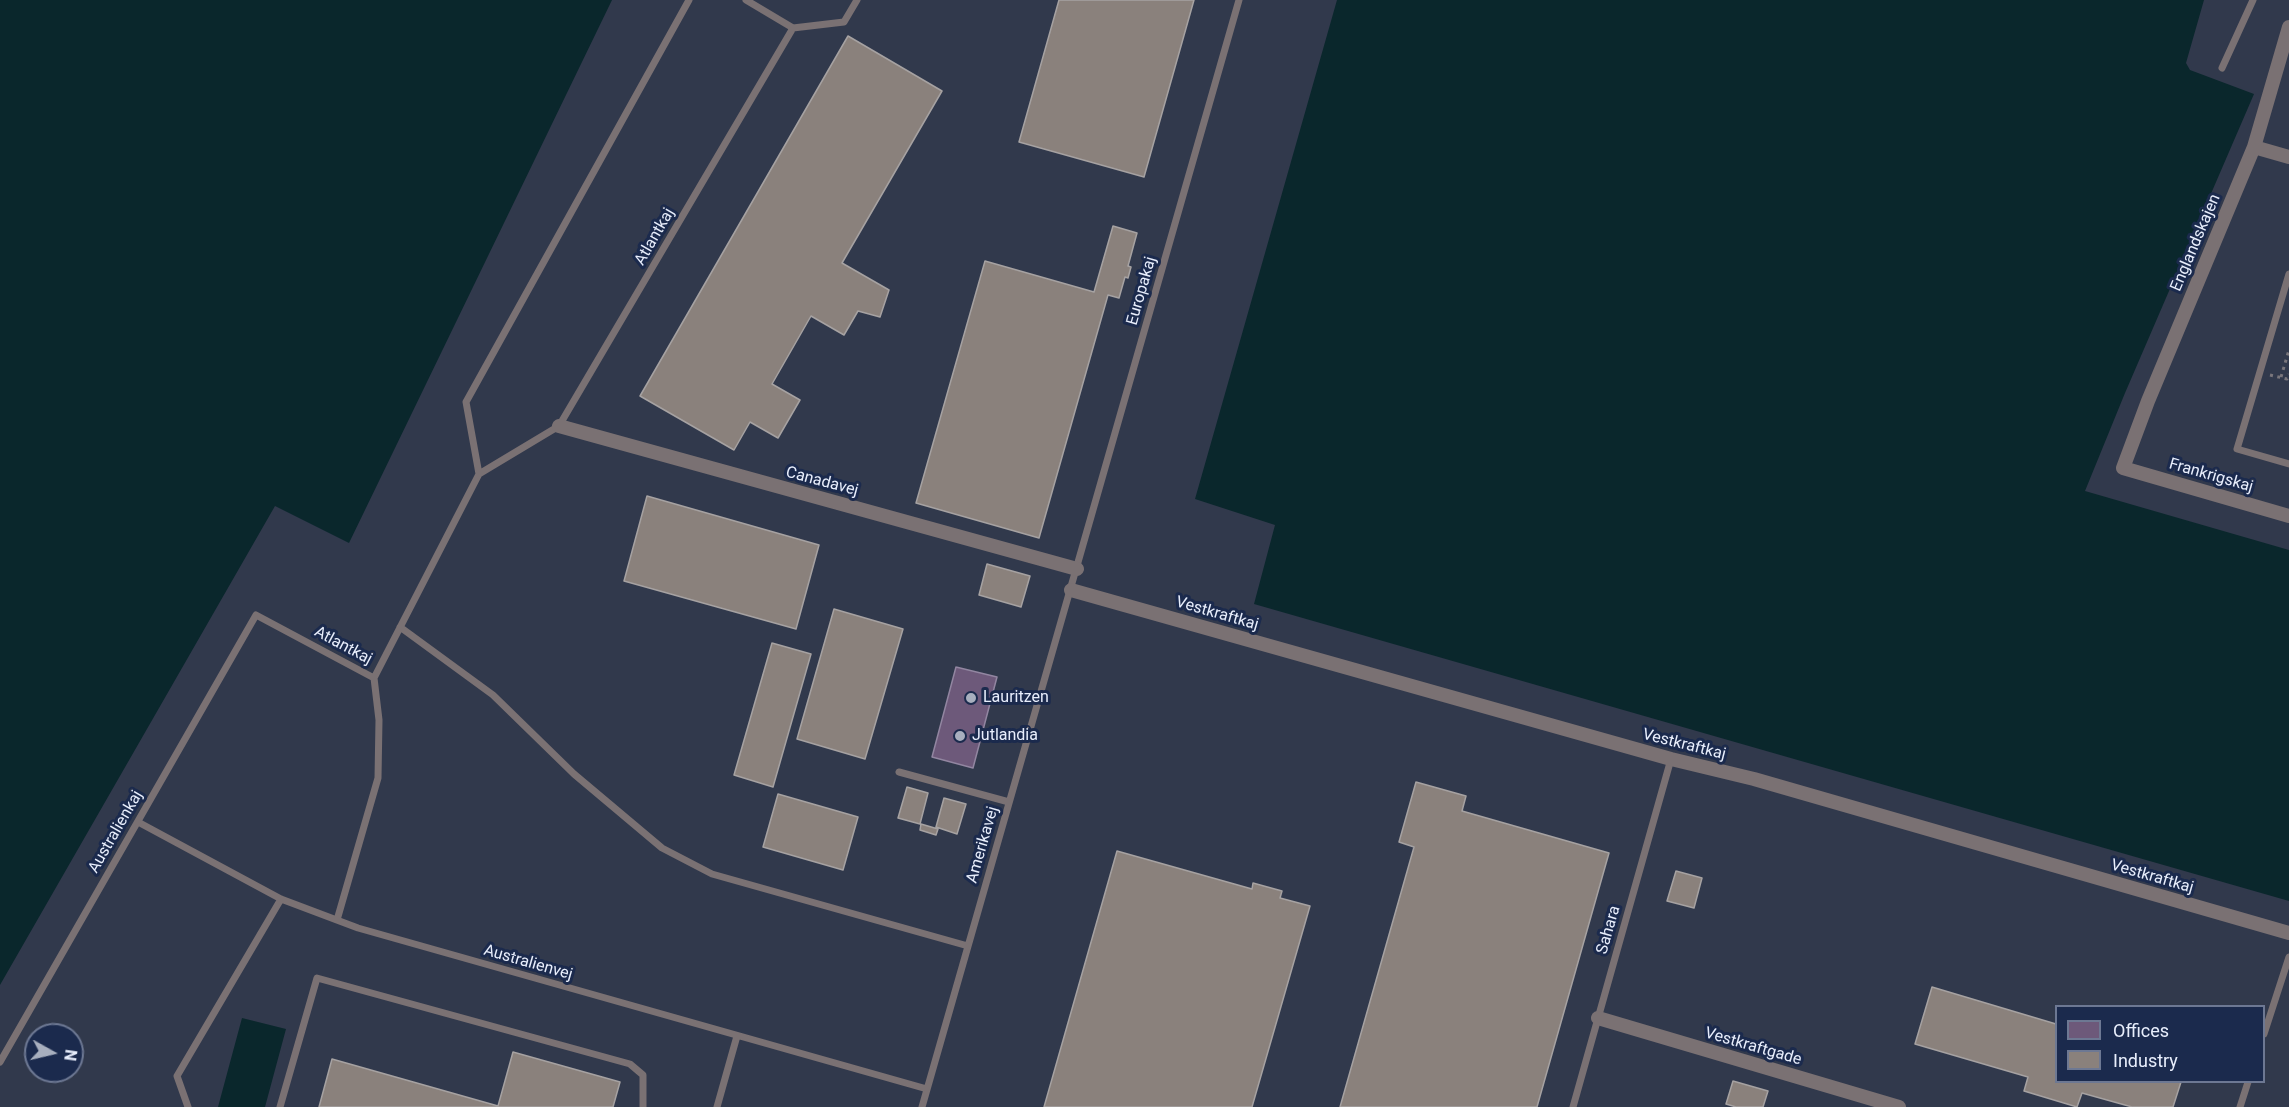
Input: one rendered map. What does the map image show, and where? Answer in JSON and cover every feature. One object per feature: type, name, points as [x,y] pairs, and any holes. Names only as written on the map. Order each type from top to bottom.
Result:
[{"type":"street","name":"Englandskajen","points":[[2123,468],[2148,401],[2254,147],[2289,27]]},
{"type":"street","points":[[2254,147],[2289,158]]},
{"type":"street","name":"Canadavej","points":[[559,426],[1077,569]]},
{"type":"street","name":"Frankrigskaj","points":[[2123,468],[2289,516]]},
{"type":"street","name":"Vestkraftkaj","points":[[1071,590],[1671,759],[1766,783],[2289,933]]},
{"type":"street","name":"Vestkraftgade","points":[[1598,1018],[1899,1107]]},
{"type":"lane","points":[[478,474],[466,402],[689,0]]},
{"type":"lane","points":[[746,0],[793,28],[844,22],[857,0]]},
{"type":"lane","name":"Europakaj","points":[[1071,590],[1239,0]]},
{"type":"lane","points":[[2222,68],[2253,0]]},
{"type":"lane","name":"Atlantkaj","points":[[256,615],[374,678],[478,474],[559,426],[793,28]]},
{"type":"lane","points":[[2289,274],[2237,449],[2289,464]]},
{"type":"lane","name":"Amerikavej","points":[[922,1107],[1071,590]]},
{"type":"lane","name":"Australienkaj","points":[[0,1062],[256,615]]},
{"type":"lane","points":[[400,627],[493,695],[574,774],[662,848],[712,874],[968,946]]},
{"type":"lane","points":[[337,920],[378,778],[379,720],[374,678]]},
{"type":"lane","name":"Sahara","points":[[1573,1107],[1671,759]]},
{"type":"lane","points":[[899,772],[1009,802]]},
{"type":"lane","name":"Australienvej","points":[[138,822],[280,899],[358,928],[927,1089]]},
{"type":"lane","points":[[188,1107],[177,1076],[280,899]]},
{"type":"lane","points":[[2265,1031],[2289,957]]},
{"type":"lane","points":[[280,1107],[317,978],[630,1064],[643,1075],[643,1107]]},
{"type":"lane","points":[[717,1107],[737,1036]]},
{"type":"lane","points":[[2240,1107],[2248,1083]]},
{"type":"path","points":[[2281,378],[2289,350]]},
{"type":"path","points":[[2260,372],[2287,380],[2289,374]]},
{"type":"shaded area","points":[[0,0],[612,0],[349,543],[275,506],[0,985]]},
{"type":"shaded area","points":[[1337,0],[2204,0],[2186,63],[2190,70],[2254,94],[2085,491],[2289,550],[2289,901],[1254,604],[1275,525],[1195,499]]},
{"type":"shaded area","points":[[242,1018],[286,1029],[265,1107],[218,1107]]},
{"type":"building: Offices","points":[[956,667],[997,677],[973,768],[932,757]]},
{"type":"building: Industry","points":[[1059,0],[1194,0],[1144,177],[1019,142]]},
{"type":"building: Industry","points":[[848,36],[942,91],[842,263],[889,290],[880,317],[858,311],[844,335],[811,316],[772,384],[800,400],[778,438],[750,422],[734,450],[640,396]]},
{"type":"building: Industry","points":[[1113,226],[1137,233],[1128,266],[1131,267],[1128,278],[1125,277],[1119,298],[1108,295],[1039,538],[916,503],[985,261],[1094,292]]},
{"type":"building: Industry","points":[[647,496],[819,545],[796,629],[624,581]]},
{"type":"building: Industry","points":[[987,564],[1030,576],[1021,607],[979,595]]},
{"type":"building: Industry","points":[[834,609],[903,629],[865,759],[797,739]]},
{"type":"building: Industry","points":[[772,643],[811,654],[773,787],[734,775]]},
{"type":"building: Industry","points":[[1416,782],[1466,796],[1462,811],[1609,853],[1537,1107],[1340,1107],[1414,847],[1399,842]]},
{"type":"building: Industry","points":[[907,787],[928,793],[920,824],[898,818]]},
{"type":"building: Industry","points":[[778,794],[858,817],[843,870],[763,847]]},
{"type":"building: Industry","points":[[944,798],[966,804],[957,834],[936,827]]},
{"type":"building: Industry","points":[[921,824],[938,829],[936,835],[920,830]]},
{"type":"building: Industry","points":[[1117,851],[1252,889],[1253,883],[1282,891],[1280,898],[1310,906],[1252,1107],[1044,1107]]},
{"type":"building: Industry","points":[[1676,871],[1702,878],[1694,908],[1667,901]]},
{"type":"building: Industry","points":[[1932,987],[2055,1024],[2055,1083],[2181,1083],[2173,1107],[2132,1107],[2082,1093],[2077,1107],[2024,1091],[2028,1077],[1915,1044]]},
{"type":"building: Industry","points":[[513,1052],[620,1082],[613,1107],[319,1107],[332,1059],[498,1106]]},
{"type":"building: Industry","points":[[1733,1081],[1768,1091],[1763,1107],[1736,1107],[1726,1104]]},
{"type":"place","name":"Lauritzen","points":[[971,698]]},
{"type":"place","name":"Jutlandia","points":[[960,736]]}]
